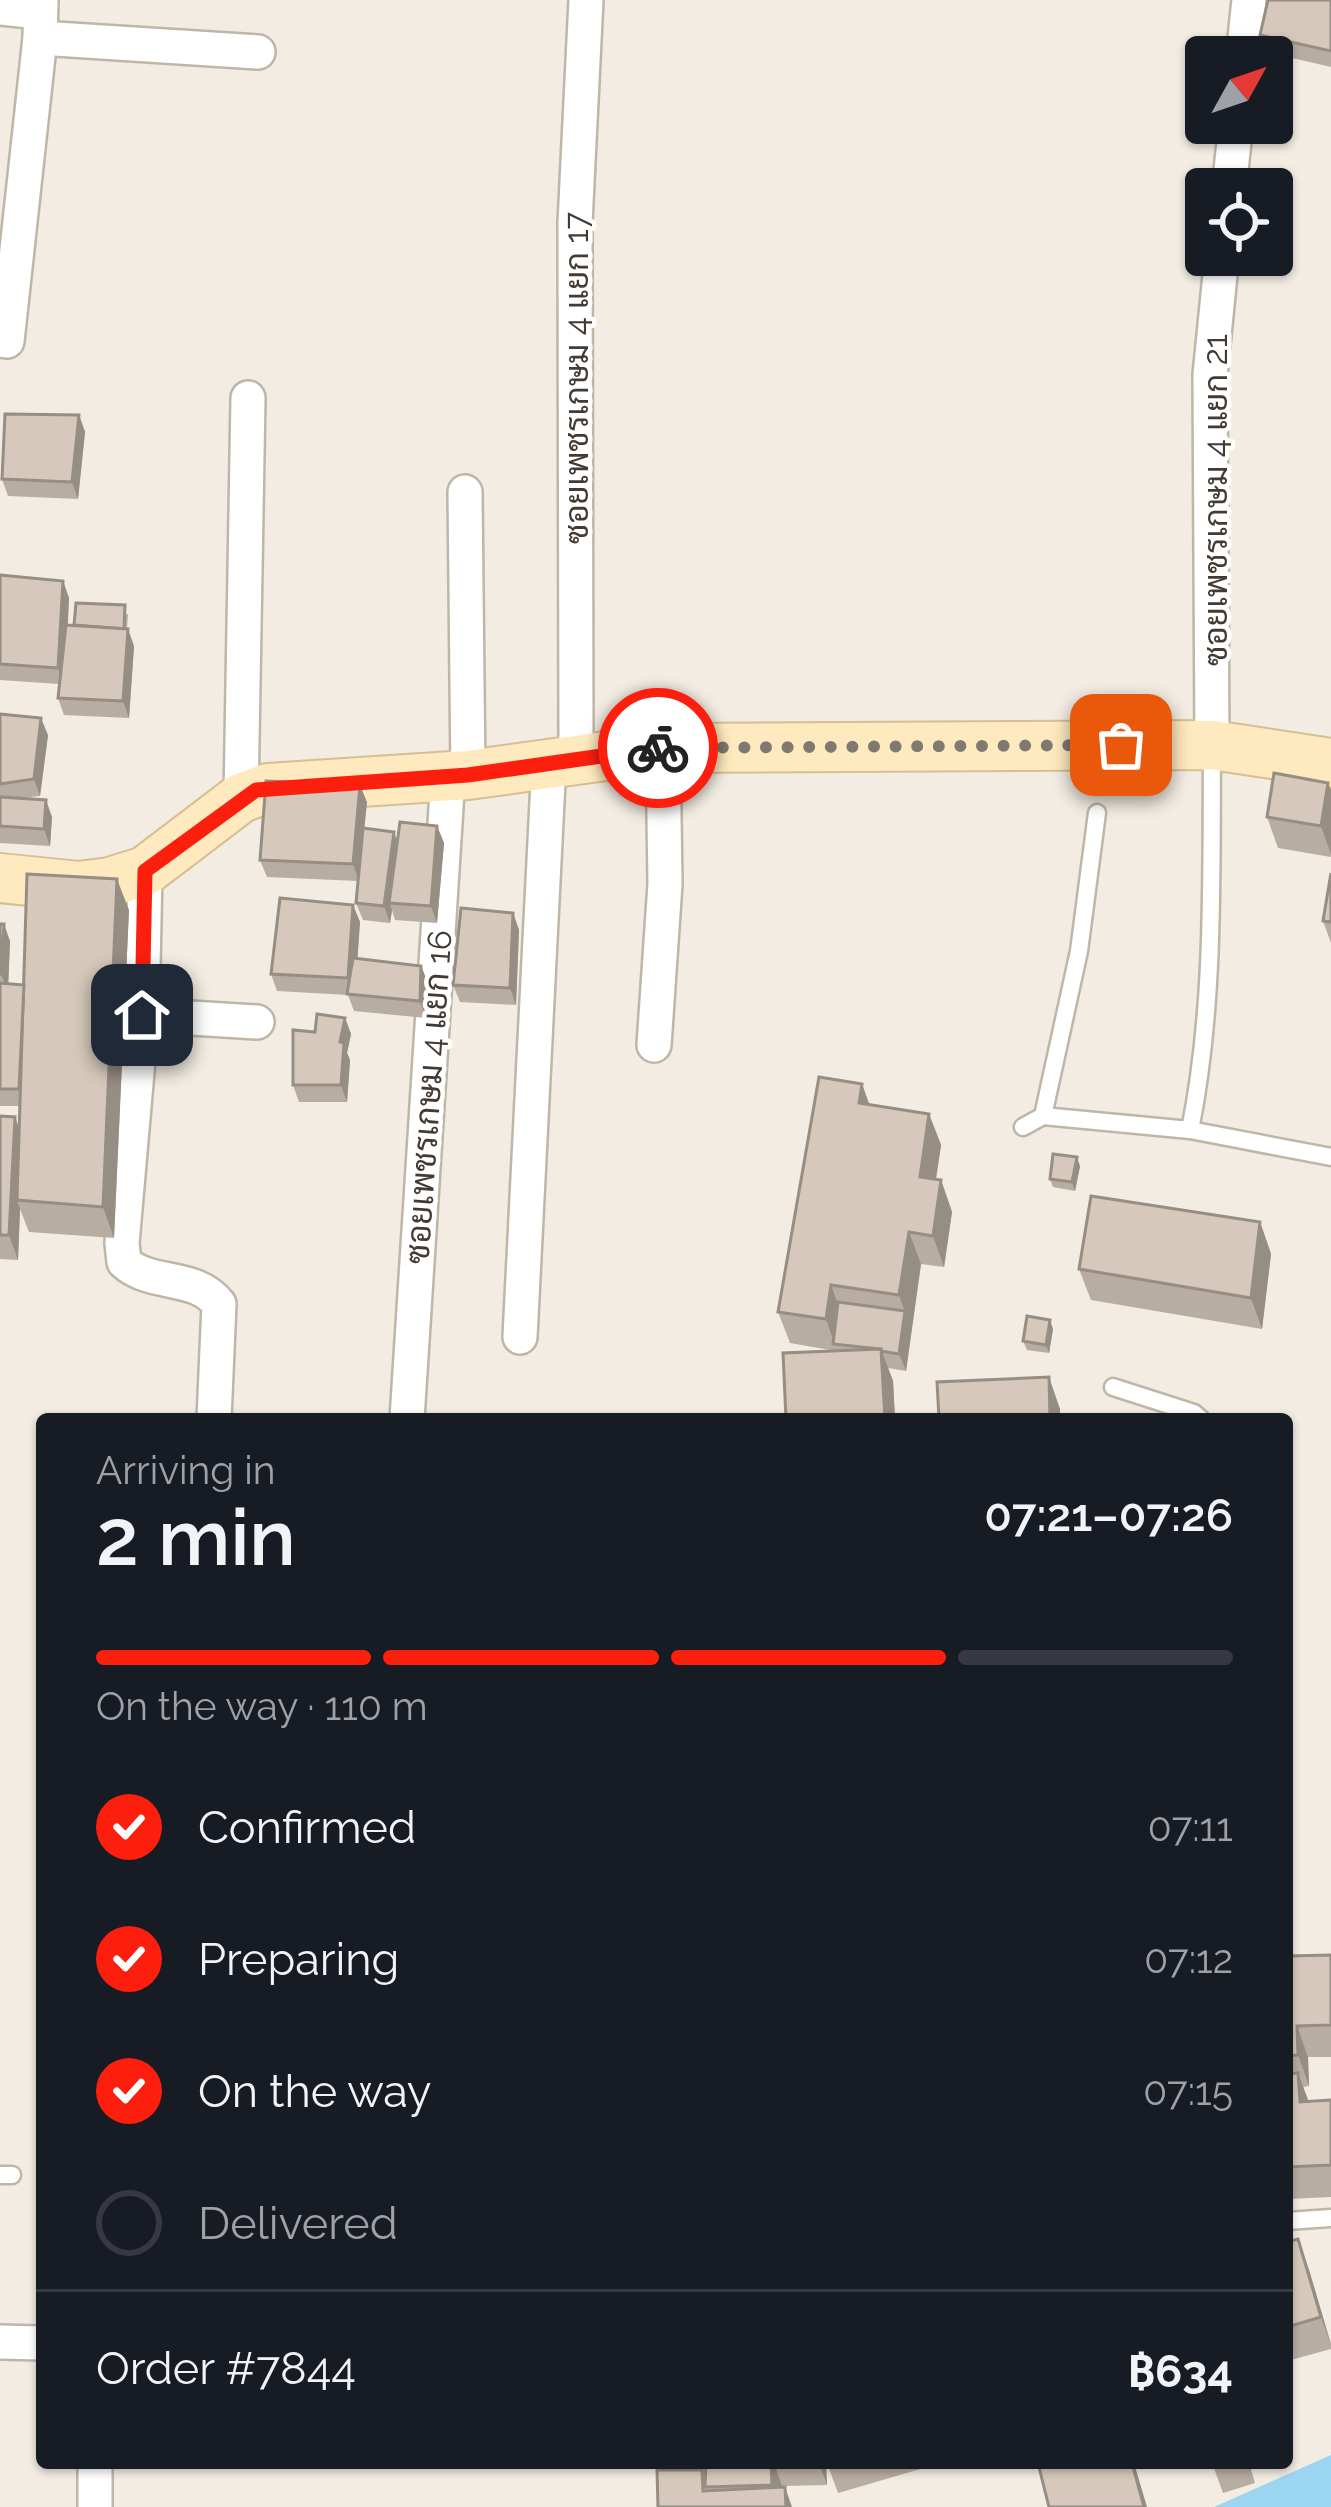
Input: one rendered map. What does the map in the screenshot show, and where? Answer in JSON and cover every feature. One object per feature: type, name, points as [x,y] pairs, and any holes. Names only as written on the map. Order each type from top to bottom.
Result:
[{"type":"street","name":"ซอยเพชรเกษม 4 แยก 17","points":[[520,1337],[563,759],[575,223],[586,0]]},
{"type":"street","points":[[1245,36],[1249,0]]},
{"type":"street","points":[[0,8],[259,52]]},
{"type":"street","points":[[0,340],[7,341],[40,16]]},
{"type":"street","name":"ซอยเพชรเกษม 4 แยก 21","points":[[1213,745],[1210,375],[1220,276]]},
{"type":"street","points":[[241,798],[248,398]]},
{"type":"street","name":"ซอยเพชรเกษม 4 แยก 16","points":[[407,1413],[458,775],[465,492]]},
{"type":"street","points":[[0,878],[79,886],[145,871],[241,798],[268,788],[458,775],[663,748],[1213,745],[1331,763]]},
{"type":"street","points":[[654,1045],[665,884],[663,748]]},
{"type":"street","points":[[145,871],[142,1015],[124,1262],[136,1273],[195,1285],[210,1292],[219,1304],[214,1413]]},
{"type":"street","points":[[142,1015],[257,1022]]},
{"type":"street","points":[[0,2342],[36,2343]]},
{"type":"street","points":[[94,2507],[95,2469]]},
{"type":"lane","points":[[1190,1130],[1199,1086],[1210,952],[1213,745]]},
{"type":"lane","points":[[1043,1116],[1079,951],[1097,814]]},
{"type":"lane","points":[[1023,1127],[1043,1116],[1190,1130],[1331,1157]]},
{"type":"lane","points":[[1113,1387],[1195,1413]]},
{"type":"lane","points":[[1293,2221],[1331,2218]]},
{"type":"water","points":[[1331,2455],[1331,2507],[1214,2507]]},
{"type":"building","points":[[1268,0],[1331,0],[1331,51],[1293,42],[1293,36],[1260,35]]},
{"type":"building","points":[[5,414],[79,415],[72,482],[2,479]]},
{"type":"building","points":[[0,575],[63,581],[58,668],[0,664]]},
{"type":"building","points":[[76,603],[125,605],[124,629],[74,625]]},
{"type":"building","points":[[66,625],[128,629],[123,701],[58,698]]},
{"type":"building","points":[[0,714],[41,718],[34,779],[0,784]]},
{"type":"building","points":[[1274,773],[1328,783],[1321,826],[1267,817]]},
{"type":"building","points":[[266,781],[360,785],[353,864],[260,860]]},
{"type":"building","points":[[0,797],[46,800],[44,829],[0,826]]},
{"type":"building","points":[[400,822],[437,826],[431,906],[389,903]]},
{"type":"building","points":[[363,828],[394,832],[384,906],[356,903]]},
{"type":"building","points":[[1331,873],[1331,922],[1323,921]]},
{"type":"building","points":[[27,874],[117,879],[103,1207],[17,1200]]},
{"type":"building","points":[[280,898],[353,905],[348,978],[271,974]]},
{"type":"building","points":[[461,908],[513,913],[510,988],[453,985]]},
{"type":"building","points":[[0,924],[4,924],[1,974],[0,974]]},
{"type":"building","points":[[353,958],[421,966],[420,1001],[347,994]]},
{"type":"building","points":[[0,983],[24,985],[19,1089],[0,1089]]},
{"type":"building","points":[[317,1014],[345,1018],[341,1085],[293,1085],[293,1030],[315,1032]]},
{"type":"building","points":[[819,1077],[862,1084],[859,1103],[929,1114],[920,1177],[941,1180],[933,1236],[909,1232],[899,1295],[831,1285],[826,1319],[778,1312]]},
{"type":"building","points":[[0,1116],[15,1117],[9,1235],[0,1235]]},
{"type":"building","points":[[1053,1154],[1077,1157],[1072,1182],[1050,1179]]},
{"type":"building","points":[[1091,1196],[1260,1222],[1251,1298],[1079,1269]]},
{"type":"building","points":[[838,1302],[905,1311],[899,1354],[833,1344]]},
{"type":"building","points":[[1027,1316],[1050,1320],[1046,1345],[1023,1341]]},
{"type":"building","points":[[881,1349],[885,1413],[786,1413],[783,1353]]},
{"type":"building","points":[[1049,1377],[1050,1413],[939,1413],[937,1382]]},
{"type":"building","points":[[1331,1955],[1331,2025],[1297,2026],[1298,2055],[1293,2055],[1293,1956]]},
{"type":"building","points":[[1293,2073],[1298,2073],[1300,2102],[1331,2100],[1331,2165],[1293,2167]]},
{"type":"building","points":[[1298,2239],[1321,2317],[1293,2325],[1293,2240]]},
{"type":"building","points":[[706,2469],[771,2469],[772,2485],[705,2487]]},
{"type":"building","points":[[1040,2469],[1134,2469],[1144,2507],[1049,2507]]},
{"type":"building","points":[[657,2470],[702,2470],[703,2491],[785,2487],[786,2507],[658,2507]]},
{"type":"way so far","points":[[658,748],[1121,745]]},
{"type":"route","points":[[142,1015],[145,871],[256,790],[468,775],[658,748]]}]
